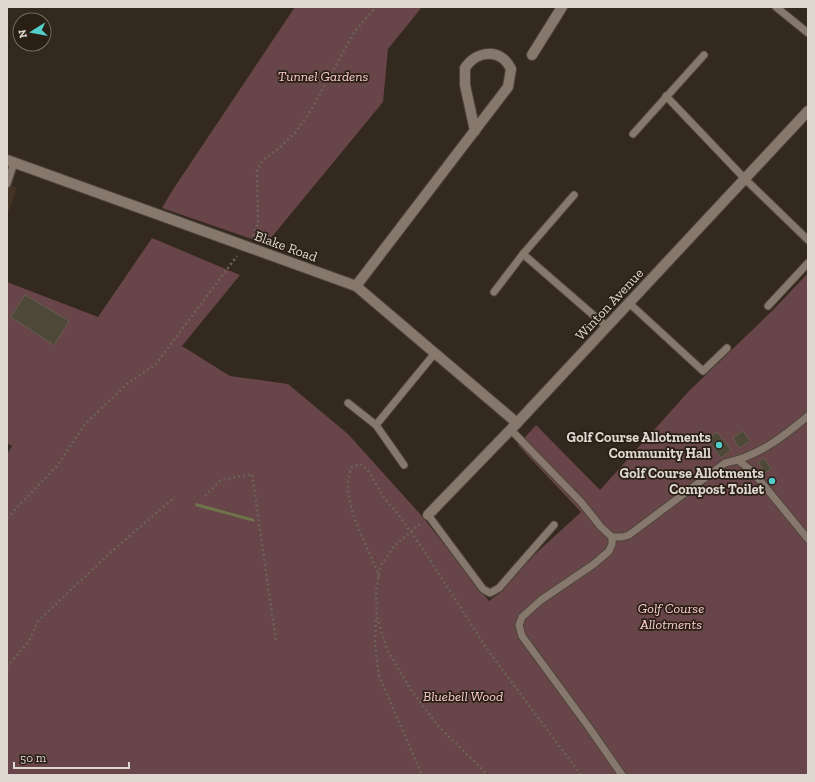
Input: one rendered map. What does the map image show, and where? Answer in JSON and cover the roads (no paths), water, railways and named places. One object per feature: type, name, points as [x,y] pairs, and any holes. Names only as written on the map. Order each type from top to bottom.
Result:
[{"type":"street","points":[[532,55],[562,7]]},
{"type":"street","points":[[356,286],[508,87],[511,69],[503,59],[496,55],[477,55],[465,68],[465,85],[474,131]]},
{"type":"street","name":"Winton Avenue","points":[[428,515],[746,180],[808,111]]},
{"type":"street","name":"Blake Road","points":[[10,162],[356,286],[435,353],[514,426]]},
{"type":"lane","points":[[776,7],[808,33]]},
{"type":"lane","points":[[633,134],[704,55]]},
{"type":"lane","points":[[666,96],[746,180],[808,240]]},
{"type":"lane","points":[[7,184],[10,162]]},
{"type":"lane","points":[[494,292],[523,254],[574,195]]},
{"type":"lane","points":[[523,254],[607,327]]},
{"type":"lane","points":[[768,306],[808,263]]},
{"type":"lane","points":[[629,303],[703,371],[726,348]]},
{"type":"lane","points":[[376,425],[435,353]]},
{"type":"lane","points":[[348,403],[376,425],[404,465]]},
{"type":"lane","points":[[622,775],[522,636],[519,625],[522,617],[541,600],[594,564],[609,550],[725,463],[738,460],[762,450],[783,436],[808,416]]},
{"type":"lane","points":[[514,426],[601,527],[612,537],[629,535]]},
{"type":"lane","points":[[738,460],[759,479],[808,539]]},
{"type":"lane","points":[[428,515],[483,589],[490,593],[499,588],[554,525]]},
{"type":"lane","points":[[609,550],[612,544],[612,537]]},
{"type":"place","name":"Golf Course Allotments Community Hall","points":[[719,445]]},
{"type":"place","name":"Golf Course Allotments Compost Toilet","points":[[772,481]]},
{"type":"park label","name":"Tunnel Gardens","points":[[323,76]]},
{"type":"park label","name":"Golf Course Allotments","points":[[671,616]]},
{"type":"park label","name":"Bluebell Wood","points":[[463,696]]}]
